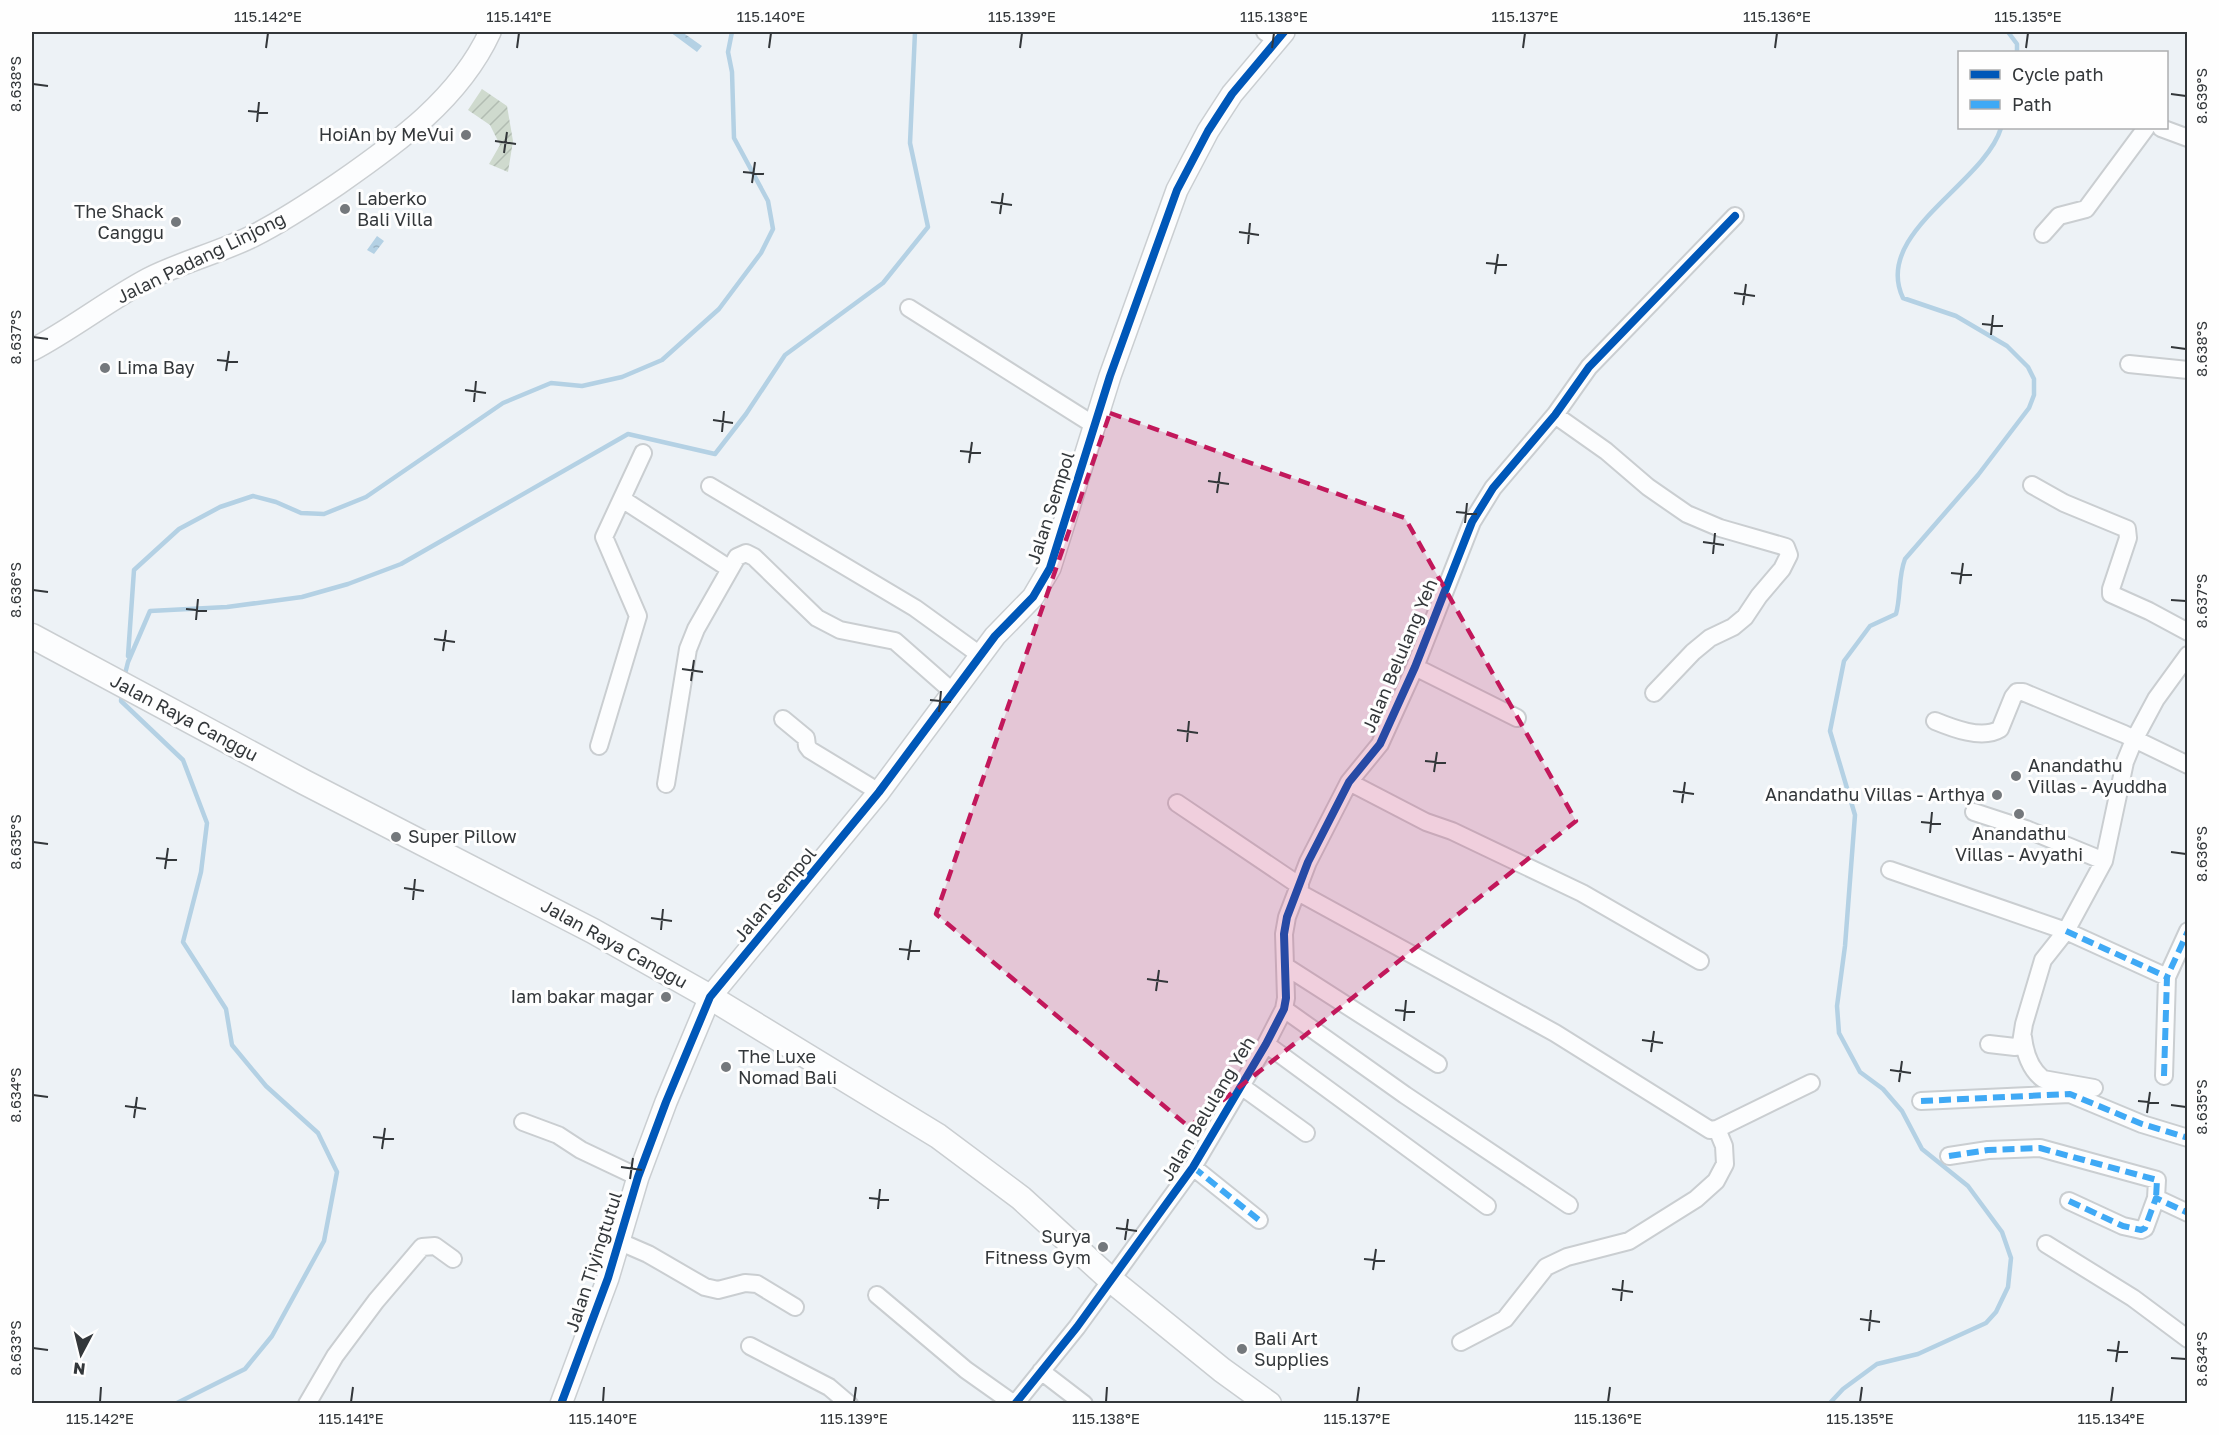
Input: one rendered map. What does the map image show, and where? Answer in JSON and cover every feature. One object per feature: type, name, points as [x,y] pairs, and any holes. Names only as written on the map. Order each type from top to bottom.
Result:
[{"type":"main road","name":"Jalan Raya Canggu","points":[[32,636],[314,788],[554,910],[710,997],[955,1148],[1021,1198],[1112,1280],[1222,1370],[1269,1404]]},
{"type":"street","name":"Jalan Padang Linjong","points":[[32,351],[150,278],[273,226],[361,168],[433,111],[457,83],[490,32]]},
{"type":"street","name":"Jalan Sempol","points":[[710,997],[879,792],[995,636],[1033,597],[1050,568],[1094,425],[1177,190],[1198,148],[1226,103],[1275,34]]},
{"type":"street","points":[[2043,234],[2059,216],[2086,209],[2145,129]]},
{"type":"street","points":[[2164,129],[2187,138]]},
{"type":"street","name":"Jalan Belulang Yeh","points":[[1014,1404],[1112,1280],[1193,1167],[1266,1044],[1284,1009],[1286,998],[1284,934],[1287,917],[1308,862],[1349,782],[1380,744],[1415,667],[1472,522],[1493,488],[1555,415],[1589,367],[1735,216]]},
{"type":"street","points":[[909,308],[1094,425]]},
{"type":"street","points":[[2129,364],[2187,370]]},
{"type":"street","points":[[1555,415],[1606,451],[1648,487],[1687,514],[1720,528],[1786,547],[1789,555],[1782,568],[1745,617],[1733,627],[1710,638],[1693,652],[1654,693]]},
{"type":"street","points":[[599,746],[638,616],[604,537],[643,453]]},
{"type":"street","points":[[2032,485],[2064,503],[2127,529],[2128,538],[2111,594],[2187,632]]},
{"type":"street","points":[[710,486],[915,608],[980,655]]},
{"type":"street","points":[[622,499],[730,569]]},
{"type":"street","points":[[666,784],[688,649],[696,629],[737,557],[746,553],[754,557],[818,618],[840,630],[895,641],[953,692]]},
{"type":"street","points":[[2094,1088],[2043,1079],[2038,1075],[2028,1059],[2023,1037],[2024,1024],[2043,960],[2066,931],[2104,861],[2125,762],[2134,740],[2156,699],[2187,655]]},
{"type":"street","points":[[1415,667],[1517,718]]},
{"type":"street","points":[[1935,721],[1954,729],[1996,732],[2000,729],[2013,697],[2018,692],[2023,692],[2187,765]]},
{"type":"street","points":[[783,719],[806,738],[810,750],[879,792]]},
{"type":"street","points":[[1349,782],[1426,822],[1452,831],[1582,893],[1700,961]]},
{"type":"street","points":[[1177,803],[1299,889],[1555,1033],[1706,1128],[1717,1129],[1811,1083]]},
{"type":"street","points":[[1974,812],[2008,822],[2104,861]]},
{"type":"street","points":[[1890,870],[2066,931],[2167,977]]},
{"type":"street","points":[[2164,1076],[2167,977],[2187,931]]},
{"type":"street","points":[[1285,966],[1438,1065]]},
{"type":"street","name":"Jalan Tiyingtutul","points":[[561,1404],[608,1278],[638,1176],[710,997]]},
{"type":"street","points":[[1284,1009],[1405,1095],[1569,1205]]},
{"type":"street","points":[[1989,1044],[2016,1047],[2023,1037]]},
{"type":"street","points":[[1266,1044],[1487,1206]]},
{"type":"street","points":[[1241,1086],[1306,1133]]},
{"type":"street","points":[[1921,1101],[2070,1094],[2142,1124],[2187,1138]]},
{"type":"street","points":[[523,1122],[558,1135],[581,1150],[638,1176]]},
{"type":"street","points":[[1461,1342],[1505,1319],[1546,1267],[1567,1257],[1629,1241],[1696,1199],[1716,1181],[1725,1164],[1724,1146],[1717,1129]]},
{"type":"street","points":[[1949,1155],[1988,1150],[2040,1148],[2157,1180],[2156,1198],[2145,1228],[2140,1230],[2123,1226],[2069,1201]]},
{"type":"street","points":[[1193,1167],[1259,1220]]},
{"type":"street","points":[[2156,1198],[2187,1213]]},
{"type":"street","points":[[618,1241],[657,1258],[705,1287],[718,1290],[745,1283],[757,1284],[795,1307]]},
{"type":"street","points":[[2046,1244],[2133,1298],[2187,1339]]},
{"type":"street","points":[[307,1404],[335,1356],[376,1301],[422,1247],[435,1246],[453,1259]]},
{"type":"street","points":[[877,1294],[966,1370],[1014,1404]]},
{"type":"street","points":[[750,1346],[829,1387],[849,1404]]},
{"type":"street","points":[[1041,1371],[1084,1404]]},
{"type":"highlighted area","points":[[1110,413],[1405,518],[1576,821],[1189,1127],[936,914]]},
{"type":"shaded area","points":[[482,89],[507,106],[513,141],[508,172],[489,164],[500,145],[490,125],[468,110]]},
{"type":"water","points":[[670,32],[682,32],[702,46],[697,52]]},
{"type":"water","points":[[377,236],[384,241],[374,254],[367,250]]},
{"type":"waterway","points":[[128,656],[134,570],[179,529],[220,507],[253,496],[276,502],[301,513],[324,514],[366,497],[503,403],[551,383],[582,386],[622,377],[662,360],[719,309],[761,253],[773,229],[768,201],[734,138],[732,72],[728,52],[732,32]]},
{"type":"waterway","points":[[124,678],[128,662],[150,611],[227,607],[302,597],[348,584],[401,564],[628,434],[715,454],[746,414],[785,355],[883,283],[928,227],[910,143],[915,32]]},
{"type":"waterway","points":[[2008,32],[2017,44],[2017,51]]},
{"type":"waterway","points":[[1829,1404],[1843,1389],[1877,1364],[1918,1354],[1986,1323],[1996,1312],[2008,1287],[2011,1258],[2002,1232],[1968,1186],[1922,1149],[1902,1111],[1883,1089],[1860,1072],[1839,1033],[1837,1006],[1845,946],[1855,815],[1830,731],[1844,661],[1870,626],[1896,614],[1905,559],[1978,475],[2029,408],[2034,395],[2034,379],[2028,367],[2007,346],[1956,316],[1903,298],[1898,274],[1903,252],[1916,230],[1991,149],[2001,129]]},
{"type":"waterway","points":[[122,692],[121,701],[183,760],[207,823],[201,872],[183,942],[226,1009],[232,1045],[266,1086],[318,1133],[337,1172],[324,1241],[272,1336],[245,1369],[175,1404]]},
{"type":"marked path","points":[[2066,931],[2167,977]]},
{"type":"marked path","points":[[2164,1076],[2167,977],[2188,931]]},
{"type":"marked path","points":[[1921,1101],[2070,1094],[2142,1124],[2188,1138]]},
{"type":"marked path","points":[[1949,1156],[1988,1150],[2040,1148],[2157,1180],[2156,1198]]},
{"type":"marked path","points":[[1193,1167],[1259,1220]]},
{"type":"marked path","points":[[2069,1201],[2123,1226],[2141,1230],[2145,1228],[2156,1198],[2188,1213]]},
{"type":"cycle path","points":[[561,1404],[608,1278],[638,1177],[666,1102],[710,997],[879,792],[995,636],[1033,597],[1050,568],[1110,376],[1177,190],[1208,131],[1232,94],[1284,32]]},
{"type":"cycle path","points":[[1015,1404],[1077,1327],[1193,1167],[1266,1044],[1284,1009],[1286,998],[1284,934],[1287,917],[1308,862],[1349,782],[1380,744],[1415,667],[1472,522],[1493,488],[1555,415],[1589,367],[1735,216]]},
{"type":"place","name":"HoiAn by MeVui","points":[[466,135]]},
{"type":"place","name":"Laberko Bali Villa","points":[[345,209]]},
{"type":"place","name":"The Shack Canggu","points":[[176,222]]},
{"type":"place","name":"Lima Bay","points":[[105,368]]},
{"type":"place","name":"Anandathu Villas - Ayuddha","points":[[2016,776]]},
{"type":"place","name":"Anandathu Villas - Arthya","points":[[1997,795]]},
{"type":"place","name":"Anandathu Villas - Avyathi","points":[[2019,814]]},
{"type":"place","name":"Super Pillow","points":[[396,837]]},
{"type":"place","name":"Iam bakar magar","points":[[666,997]]},
{"type":"place","name":"The Luxe Nomad Bali","points":[[726,1067]]},
{"type":"place","name":"Surya Fitness Gym","points":[[1103,1247]]},
{"type":"place","name":"Bali Art Supplies","points":[[1242,1349]]}]
